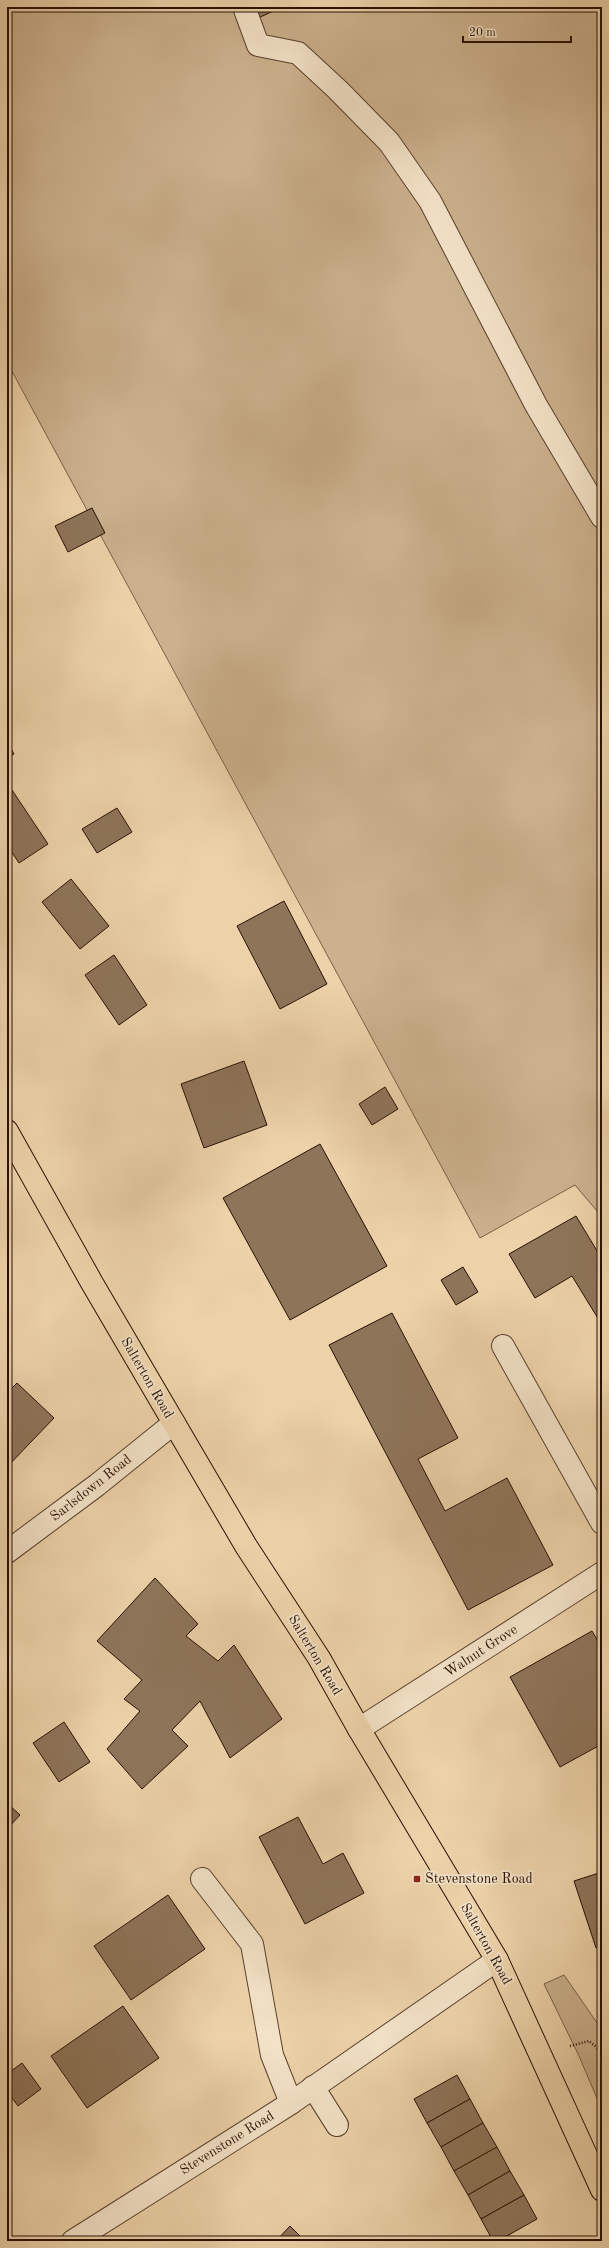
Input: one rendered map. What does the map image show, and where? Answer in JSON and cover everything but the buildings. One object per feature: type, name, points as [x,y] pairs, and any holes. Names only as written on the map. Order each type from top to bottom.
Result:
[{"type":"main road","name":"Salterton Road","points":[[7,1130],[246,1546],[319,1658],[359,1730],[497,1960],[602,2190]]},
{"type":"street","points":[[244,7],[258,44],[298,53],[338,90],[389,142],[430,201],[536,405],[602,517]]},
{"type":"street","points":[[503,1346],[602,1523]]},
{"type":"street","name":"Sarlsdown Road","points":[[7,1552],[97,1485],[174,1423]]},
{"type":"street","name":"Walnut Grove","points":[[359,1730],[602,1573]]},
{"type":"street","points":[[202,1879],[252,1944],[272,2055],[291,2103]]},
{"type":"street","name":"Stevenstone Road","points":[[73,2241],[291,2103],[497,1960]]},
{"type":"street","points":[[313,2087],[337,2125]]},
{"type":"path","points":[[566,2049],[589,2041],[602,2052]]},
{"type":"shaded area","points":[[22,7],[602,7],[602,1217],[575,1185],[480,1238],[7,362],[7,14]]},
{"type":"shaded area","points":[[564,1975],[602,2030],[602,2110],[579,2056],[544,1984]]},
{"type":"place","name":"Stevenstone Road","points":[[417,1879]]}]
